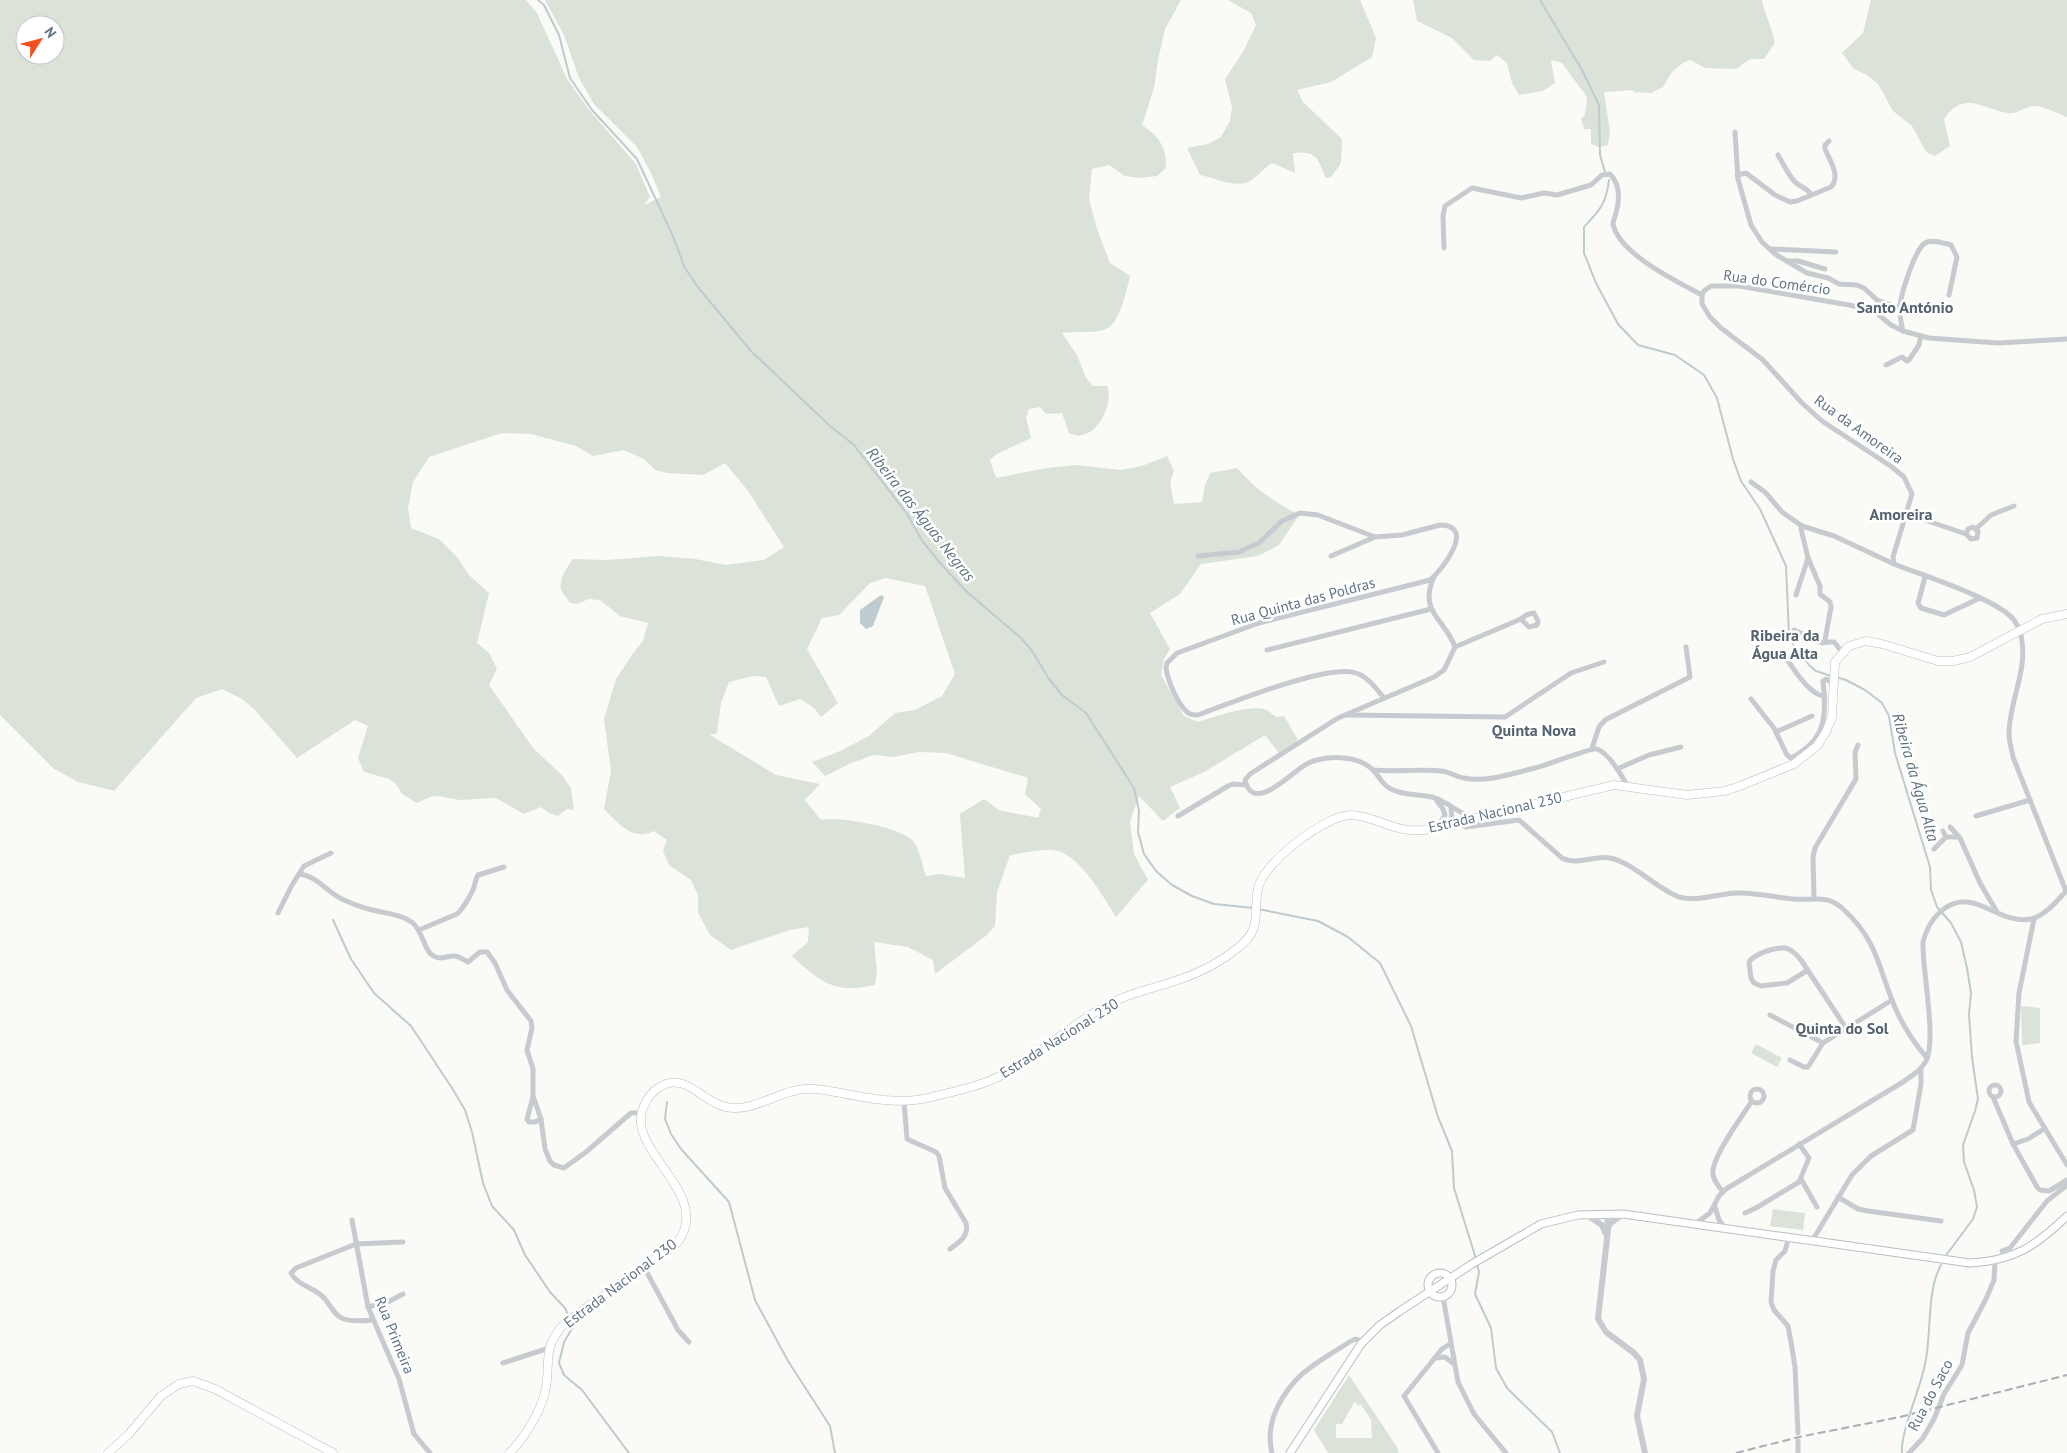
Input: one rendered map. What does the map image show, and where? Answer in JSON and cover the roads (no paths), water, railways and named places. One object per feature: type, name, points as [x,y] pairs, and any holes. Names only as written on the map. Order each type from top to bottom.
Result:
[{"type":"main road","points":[[1843,653],[1849,646],[1866,641],[1938,661],[1953,661],[1970,657],[2042,619],[2067,614]]},
{"type":"main road","name":"Estrada Nacional 230","points":[[548,1348],[556,1334],[570,1319],[677,1243],[686,1232],[688,1217],[684,1202],[640,1128],[640,1112],[649,1095],[658,1088],[669,1083],[678,1082],[689,1085],[714,1102],[729,1108],[747,1106],[802,1089],[904,1102],[921,1100],[993,1080],[1022,1064],[1101,1008],[1128,996],[1179,980],[1213,964],[1248,940],[1253,934],[1258,889],[1267,870],[1319,826],[1335,818],[1349,815],[1362,816],[1404,830],[1424,830],[1599,787],[1614,785],[1687,795],[1708,794],[1740,786],[1794,764],[1817,746],[1826,732],[1832,717],[1835,662],[1843,653]]},
{"type":"main road","points":[[1290,1453],[1363,1342],[1380,1325],[1473,1263],[1541,1224],[1578,1215],[1623,1214],[1970,1263],[1996,1261],[2015,1255],[2036,1244],[2067,1216]]},
{"type":"main road","points":[[1430,1292],[1429,1280],[1434,1274],[1441,1272],[1451,1278]]},
{"type":"main road","points":[[1430,1292],[1436,1296],[1443,1297],[1452,1290],[1451,1278]]},
{"type":"main road","points":[[509,1453],[516,1446],[538,1410],[545,1392],[548,1348]]},
{"type":"main road","points":[[108,1453],[129,1434],[161,1396],[178,1384],[193,1381],[215,1389],[333,1453]]},
{"type":"street","points":[[1735,132],[1737,175],[1751,225],[1762,242],[1808,273],[1828,278],[1839,284],[1857,285],[1864,288],[1877,300],[1900,308]]},
{"type":"street","points":[[1737,175],[1746,173],[1783,200],[1797,201],[1831,187],[1836,178],[1824,149],[1829,141]]},
{"type":"street","points":[[1778,155],[1785,171],[1798,185],[1808,190],[1811,194]]},
{"type":"street","points":[[1444,248],[1442,222],[1445,206],[1472,188],[1521,198],[1544,193],[1557,195],[1591,186],[1602,176],[1610,174],[1616,180],[1619,195],[1613,222],[1617,234],[1626,245],[1665,275],[1702,295]]},
{"type":"street","points":[[1903,331],[1900,308],[1916,254],[1923,244],[1930,241],[1951,245],[1957,257],[1949,294]]},
{"type":"street","points":[[1770,249],[1836,252]]},
{"type":"street","points":[[1788,261],[1798,261],[1825,269]]},
{"type":"street","name":"Rua do Comércio","points":[[1702,295],[1711,286],[1739,286],[1849,305],[1873,310],[1891,325],[1903,331],[1921,336],[1998,343],[2067,339]]},
{"type":"street","name":"Rua da Amoreira","points":[[1702,295],[1702,304],[1710,317],[1762,360],[1822,422],[1892,467],[1904,477],[1912,494],[1892,557],[1894,564]]},
{"type":"street","points":[[1886,365],[1902,357],[1909,360],[1919,345],[1921,336]]},
{"type":"street","points":[[1711,1226],[1715,1207],[1723,1192],[1903,1082],[1921,1068],[1927,1058],[1930,1044],[1923,942],[1926,931],[1938,914],[1944,909],[1964,900],[2021,920],[2034,919],[2054,904],[2067,890],[2013,757],[2009,735],[2012,708],[2022,668],[2023,647],[2020,630],[2014,619],[2002,608],[1980,598],[1894,564],[1834,536],[1802,526],[1782,512],[1765,492],[1751,482]]},
{"type":"street","points":[[1966,534],[1968,529],[1976,529],[1992,515],[2014,506]]},
{"type":"street","points":[[1198,556],[1239,552],[1260,543],[1282,522],[1300,512],[1318,515],[1375,537]]},
{"type":"street","points":[[1907,514],[1966,534],[1971,539],[1978,538],[1978,531],[1976,529]]},
{"type":"street","points":[[1331,556],[1375,537],[1402,535],[1440,525],[1446,525],[1451,528],[1458,539],[1456,546],[1434,576],[1428,588],[1428,597],[1431,609],[1452,639],[1455,647]]},
{"type":"street","points":[[1802,526],[1800,529],[1808,558],[1820,586],[1820,594],[1830,602],[1826,642]]},
{"type":"street","points":[[1796,595],[1808,558]]},
{"type":"street","name":"Rua Quinta das Poldras","points":[[1384,698],[1373,684],[1361,675],[1349,671],[1298,680],[1198,715],[1192,715],[1186,712],[1180,702],[1166,668],[1167,663],[1177,653],[1259,623],[1424,582],[1434,576]]},
{"type":"street","points":[[1925,577],[1918,603],[1921,608],[1944,615],[1980,598]]},
{"type":"street","points":[[1267,650],[1431,609]]},
{"type":"street","points":[[1246,785],[1245,780],[1250,774],[1343,715],[1434,677],[1444,670],[1455,647],[1521,619]]},
{"type":"street","points":[[1794,630],[1822,643],[1834,642],[1843,653]]},
{"type":"street","points":[[1592,748],[1594,738],[1604,720],[1690,677],[1686,647]]},
{"type":"street","points":[[1783,653],[1812,691],[1821,696],[1826,696]]},
{"type":"street","points":[[1343,715],[1505,717],[1571,673],[1604,662]]},
{"type":"street","points":[[1751,699],[1776,732],[1787,755],[1791,758],[1803,750],[1822,730],[1826,711],[1823,681],[1833,679]]},
{"type":"street","points":[[1776,732],[1812,716]]},
{"type":"street","points":[[1814,899],[1813,857],[1815,848],[1856,779],[1855,752],[1858,745]]},
{"type":"street","points":[[1617,769],[1649,755],[1681,747]]},
{"type":"street","points":[[1373,770],[1443,771],[1464,778],[1488,778],[1537,768],[1581,754],[1592,748],[1598,749],[1617,769],[1628,787]]},
{"type":"street","points":[[1178,816],[1233,784],[1246,785],[1253,792],[1262,794],[1269,792],[1305,765],[1326,758],[1342,757],[1351,759],[1373,770],[1387,787],[1393,791],[1432,797],[1473,818]]},
{"type":"street","points":[[1432,797],[1454,822],[1466,827],[1519,820],[1562,858],[1568,861],[1574,862],[1603,858],[1616,860],[1680,897],[1706,897],[1738,893],[1797,900],[1832,901],[1851,916],[1863,931],[1875,951],[1892,1000],[1914,1043],[1927,1058]]},
{"type":"street","points":[[1976,816],[2030,800]]},
{"type":"street","points":[[1450,806],[1453,811],[1454,822]]},
{"type":"street","points":[[1438,826],[1445,814]]},
{"type":"street","points":[[1950,827],[1958,837],[1980,883],[1997,912]]},
{"type":"street","points":[[1943,831],[1946,837]]},
{"type":"street","points":[[1934,849],[1946,837],[1958,837]]},
{"type":"street","points":[[278,913],[304,866],[331,852]]},
{"type":"street","points":[[419,930],[457,914],[462,910],[467,898],[474,889],[478,875],[504,867]]},
{"type":"street","points":[[299,874],[315,878],[334,895],[346,901],[378,912],[403,917],[419,930],[430,954],[435,957],[447,958],[456,956],[468,962],[485,951],[493,959],[507,990],[531,1020],[532,1028],[527,1050],[533,1069],[533,1096],[527,1119],[529,1122],[541,1119]]},
{"type":"street","points":[[2034,919],[2019,993],[2016,1041],[2026,1092],[2044,1129],[2067,1165]]},
{"type":"street","points":[[1808,970],[1787,983],[1761,986],[1754,983],[1751,978],[1749,962],[1753,956],[1761,953],[1785,948],[1794,952],[1808,970],[1846,1028]]},
{"type":"street","points":[[1790,1060],[1808,1067],[1822,1043],[1892,1000]]},
{"type":"street","points":[[1770,1015],[1822,1043]]},
{"type":"street","points":[[1812,1241],[1852,1174],[1871,1156],[1913,1130],[1921,1084],[1921,1068]]},
{"type":"street","points":[[533,1096],[541,1119],[545,1149],[550,1161],[560,1168],[564,1168],[586,1152],[631,1113],[640,1112]]},
{"type":"street","points":[[1993,1097],[2013,1144],[2040,1190],[2049,1191],[2067,1180]]},
{"type":"street","points":[[1723,1192],[1714,1179],[1712,1172],[1724,1143],[1752,1101]]},
{"type":"street","points":[[904,1102],[907,1139],[936,1152],[939,1156],[945,1188],[966,1223],[965,1236],[950,1249]]},
{"type":"street","points":[[2013,1144],[2019,1143],[2044,1129]]},
{"type":"street","points":[[1745,1212],[1756,1208],[1801,1179],[1809,1158],[1800,1144]]},
{"type":"street","points":[[1801,1179],[1817,1207]]},
{"type":"street","points":[[2002,1251],[2010,1248],[2047,1201],[2067,1185]]},
{"type":"street","points":[[1838,1197],[1858,1209],[1941,1221]]},
{"type":"street","points":[[1607,1214],[1604,1223],[1606,1230],[1598,1319],[1606,1332],[1634,1353],[1640,1360],[1644,1379],[1638,1416],[1645,1453]]},
{"type":"street","points":[[1606,1230],[1612,1222],[1623,1214]]},
{"type":"street","points":[[1694,1224],[1713,1214]]},
{"type":"street","points":[[1713,1214],[1725,1228]]},
{"type":"street","points":[[1587,1215],[1599,1222],[1606,1230]]},
{"type":"street","name":"Rua Primeira","points":[[352,1220],[372,1320],[399,1379],[414,1434],[430,1453]]},
{"type":"street","points":[[1789,1237],[1785,1251],[1776,1260],[1773,1271],[1771,1302],[1774,1310],[1788,1326],[1795,1367],[1798,1433]]},
{"type":"street","points":[[372,1320],[352,1321],[336,1315],[323,1297],[294,1279],[291,1273],[296,1268],[356,1244],[403,1242]]},
{"type":"street","name":"Rua do Saco","points":[[1909,1453],[1923,1438],[1934,1419],[1944,1394],[1962,1365],[1968,1333],[1994,1280],[1996,1261]]},
{"type":"street","points":[[644,1267],[678,1330],[689,1342]]},
{"type":"street","points":[[368,1307],[390,1301],[403,1294]]},
{"type":"street","points":[[1443,1297],[1458,1382],[1469,1406],[1506,1453]]},
{"type":"street","points":[[1272,1453],[1269,1442],[1274,1415],[1285,1392],[1294,1380],[1306,1370],[1352,1341],[1356,1339],[1363,1342]]},
{"type":"street","points":[[1438,1453],[1404,1396],[1434,1358],[1442,1349],[1450,1344]]},
{"type":"street","points":[[503,1363],[548,1348]]},
{"type":"street","points":[[1434,1358],[1445,1357],[1454,1364]]},
{"type":"street","points":[[1798,1441],[1798,1453]]},
{"type":"waterway","name":"Ribeira das Águas Negras","points":[[538,0],[544,5],[559,35],[570,78],[592,110],[637,159],[672,234],[684,266],[697,286],[751,351],[829,425],[854,445],[907,514],[923,542],[941,564],[967,592],[1021,638],[1062,695],[1086,713],[1134,788],[1139,811],[1138,832],[1144,854],[1156,871],[1172,885],[1192,896],[1214,904],[1254,908]]},
{"type":"waterway","name":"Ribeira da Água Alta","points":[[1540,0],[1582,70],[1599,105],[1600,155],[1605,172]]},
{"type":"waterway","name":"Ribeira da Água Alta","points":[[1609,180],[1606,195],[1601,206],[1584,227],[1584,253],[1596,283],[1618,324],[1638,345],[1675,355],[1704,375],[1717,398],[1733,459],[1741,481],[1760,509],[1786,566],[1789,634],[1794,646],[1816,671],[1831,676]]},
{"type":"waterway","name":"Ribeira da Água Alta","points":[[1836,677],[1865,690],[1882,703],[1889,716],[1895,753],[1930,867],[1931,890],[1937,907],[1951,923],[1961,942],[1967,968],[1971,993],[1969,1014],[1972,1057],[1978,1099],[1963,1145],[1964,1162],[1974,1190],[1977,1207],[1973,1219],[1947,1254]]},
{"type":"waterway","name":"Ribeira das Águas Negras","points":[[1258,909],[1318,921],[1348,937],[1380,963],[1411,1026],[1438,1117],[1452,1151],[1454,1188],[1476,1259]]},
{"type":"waterway","points":[[333,920],[351,959],[374,993],[411,1026],[452,1088],[465,1110],[472,1132],[483,1183],[492,1206],[514,1230],[525,1255],[550,1292],[565,1308],[569,1317]]},
{"type":"waterway","points":[[667,1102],[665,1119],[671,1134],[681,1149],[729,1202],[755,1300],[788,1361],[830,1426],[835,1453]]},
{"type":"waterway","name":"Ribeira das Águas Negras","points":[[1477,1264],[1479,1272],[1475,1294],[1491,1328],[1496,1368],[1507,1388],[1552,1432],[1560,1453]]},
{"type":"waterway","name":"Ribeira da Água Alta","points":[[1902,1453],[1907,1422],[1923,1374],[1927,1352],[1931,1300],[1936,1276],[1941,1265]]},
{"type":"waterway","points":[[571,1321],[573,1327],[564,1342],[559,1363],[564,1375],[582,1390],[629,1453]]},
{"type":"railway","points":[[1736,1453],[1799,1437],[1900,1417],[2067,1375]]},
{"type":"district","name":"Santo António","points":[[1905,307]]},
{"type":"district","name":"Amoreira","points":[[1901,514]]},
{"type":"district","name":"Ribeira da Água Alta","points":[[1785,644]]},
{"type":"district","name":"Quinta Nova","points":[[1534,730]]},
{"type":"district","name":"Quinta do Sol","points":[[1842,1028]]}]
